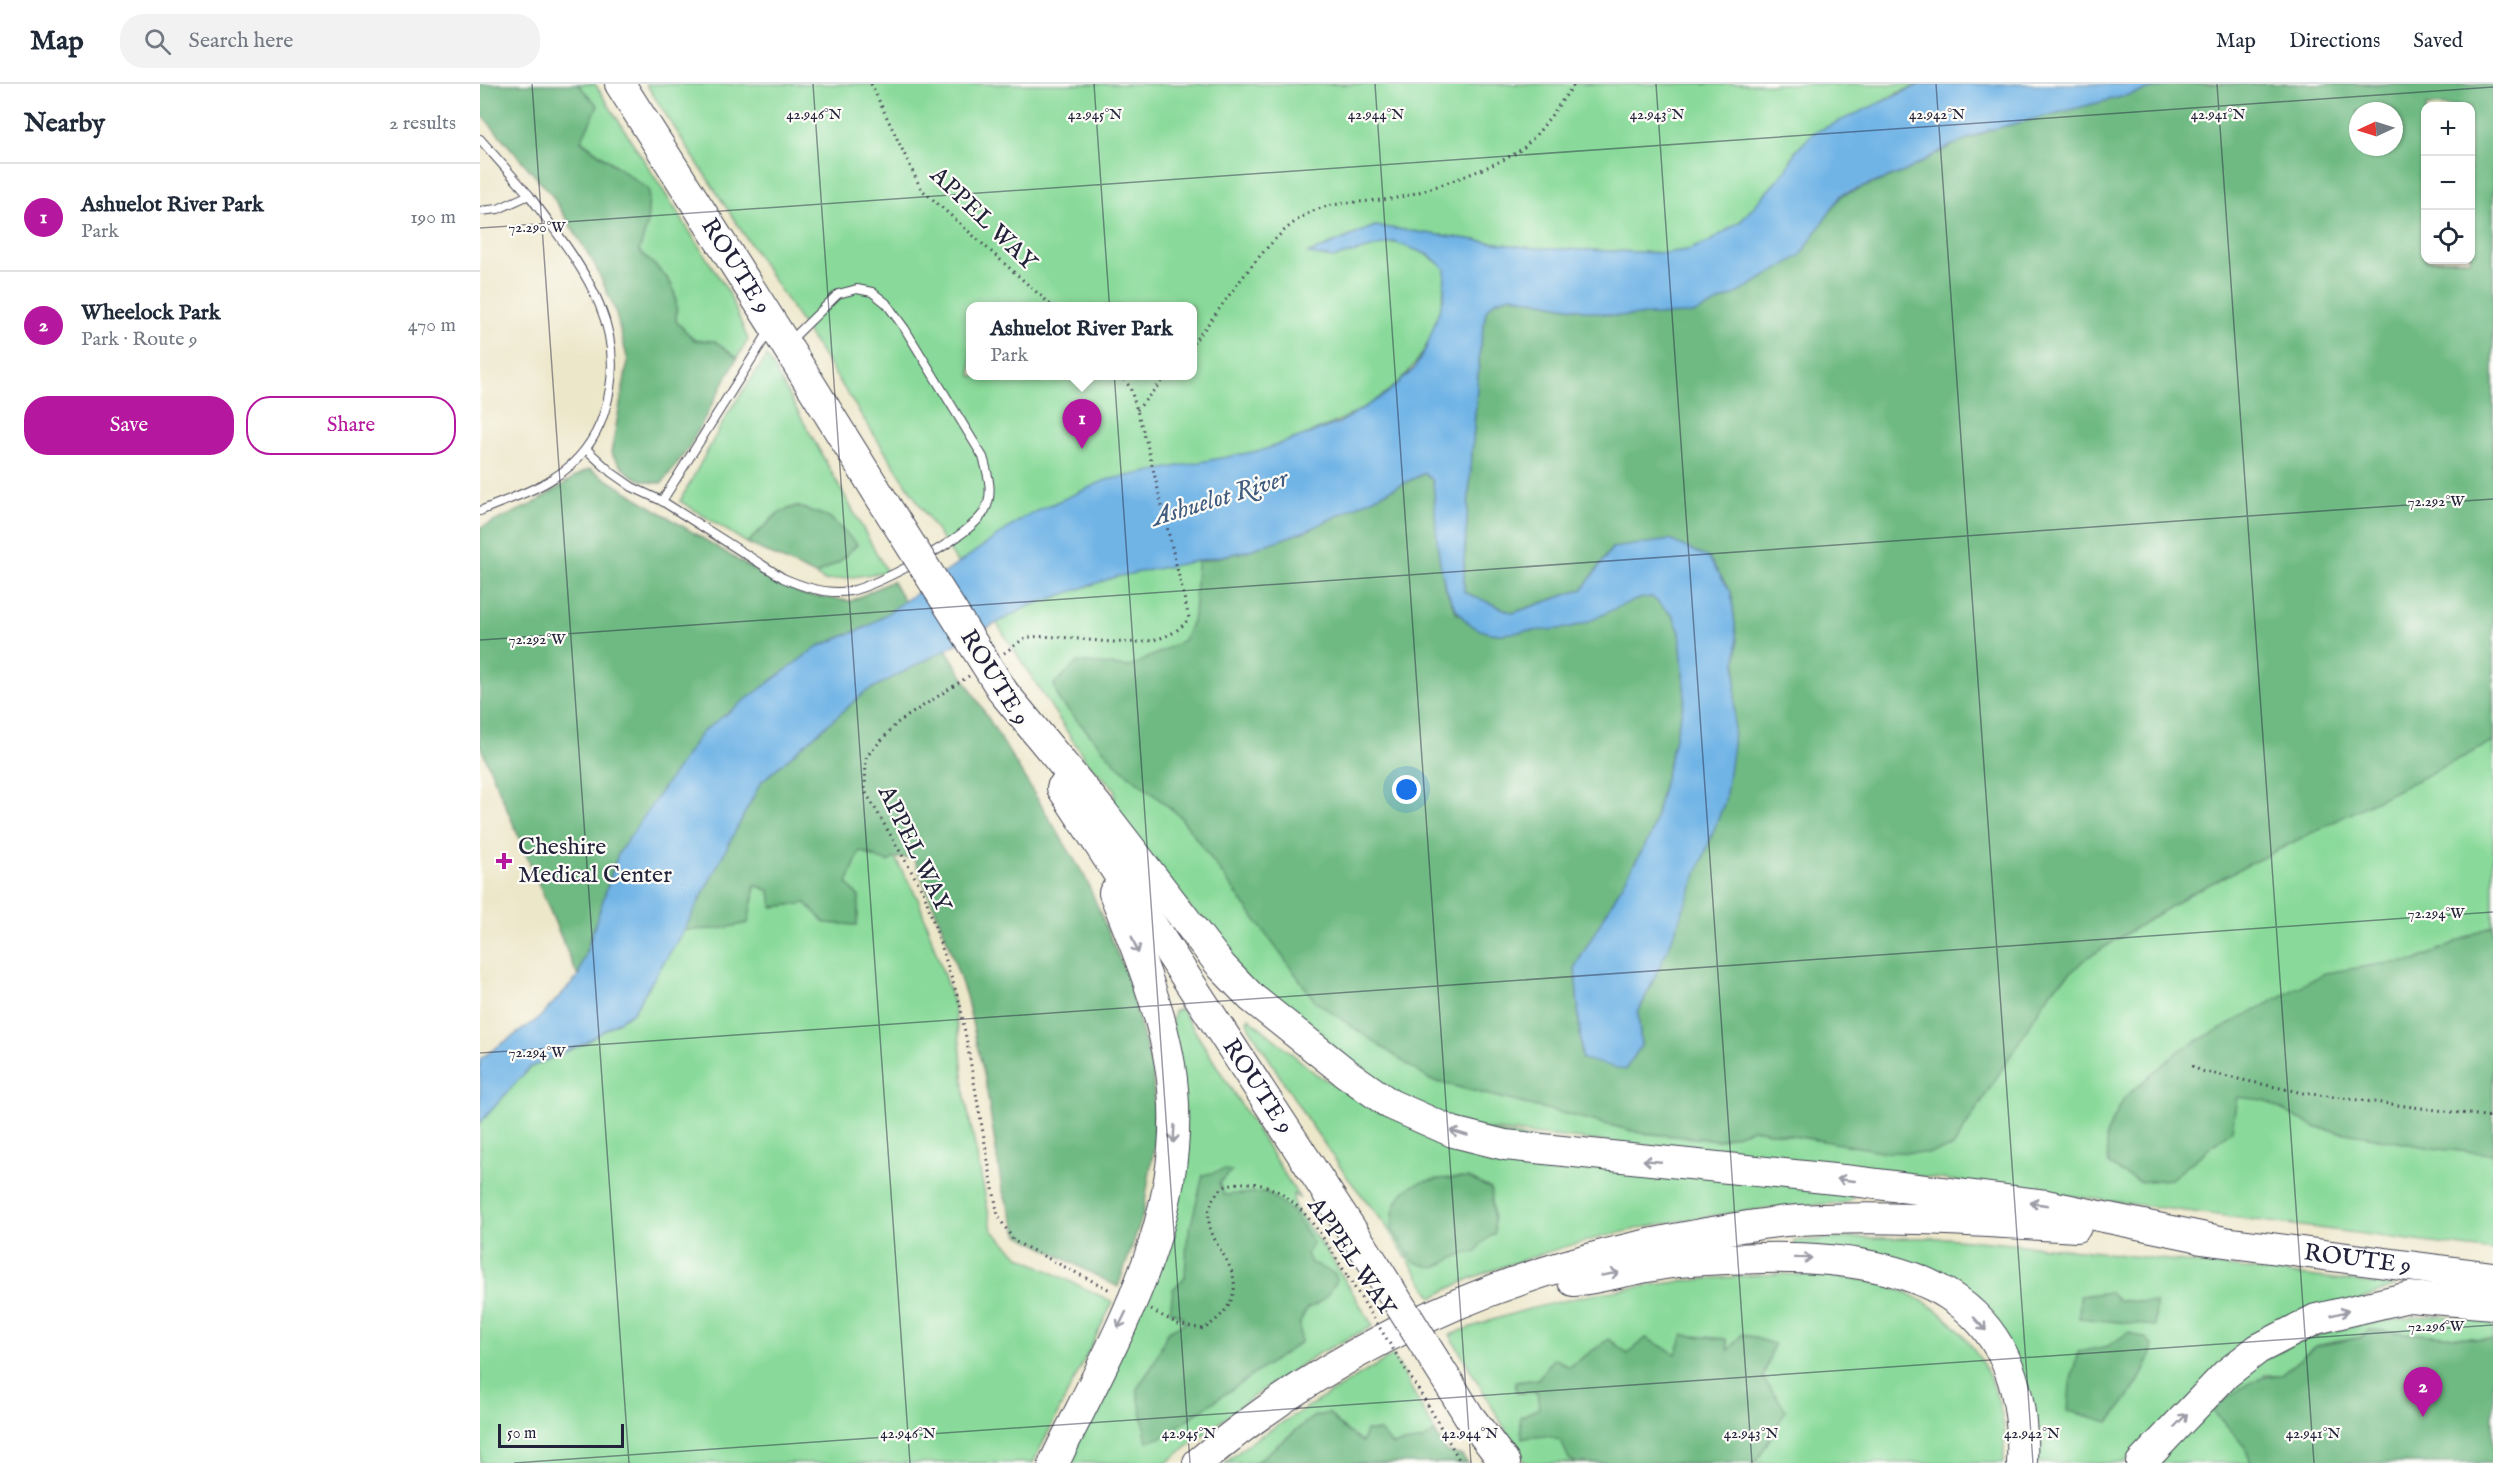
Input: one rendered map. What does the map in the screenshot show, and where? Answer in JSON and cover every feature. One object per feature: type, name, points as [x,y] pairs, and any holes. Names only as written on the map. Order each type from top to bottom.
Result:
[{"type":"highway","name":"ROUTE 9","points":[[620,84],[780,334],[1089,832],[1376,1267],[1469,1416]]},
{"type":"highway","points":[[1004,693],[1104,814],[1222,967],[1252,998],[1346,1073],[1409,1114],[1453,1132],[1505,1145],[1842,1180],[2046,1205],[2220,1241]]},
{"type":"highway","points":[[1054,1463],[1147,1268],[1162,1220],[1172,1168],[1175,1118],[1170,1066],[1160,1019],[1143,965],[1089,832]]},
{"type":"highway","points":[[1198,1463],[1298,1388],[1348,1358],[1444,1307],[1571,1263],[1653,1242],[1796,1220],[1960,1220],[2102,1229],[2220,1241]]},
{"type":"highway","name":"ROUTE 9","points":[[2220,1241],[2493,1277]]},
{"type":"highway","points":[[1489,1291],[1579,1280],[1671,1263],[1721,1259],[1810,1258],[1892,1269],[1921,1279],[1949,1294],[1994,1340],[2013,1378],[2021,1407],[2022,1463]]},
{"type":"highway","points":[[2141,1463],[2226,1374],[2258,1349],[2316,1319],[2409,1297],[2493,1304]]},
{"type":"highway","points":[[1469,1416],[1488,1463]]},
{"type":"highway","points":[[1469,1416],[1505,1463]]},
{"type":"lane","points":[[480,139],[529,195],[595,291],[613,348],[613,372],[609,400],[601,422],[586,449],[571,465],[549,481],[480,511]]},
{"type":"lane","points":[[480,211],[498,209],[529,195]]},
{"type":"lane","points":[[586,449],[625,483],[662,501],[783,578],[802,587],[825,591],[849,591],[892,574],[971,528],[985,511],[989,499],[989,478],[983,457],[906,329],[886,303],[872,292],[857,289],[838,294],[780,334],[662,501]]},
{"type":"path","name":"APPEL WAY","points":[[871,84],[921,189],[1048,302]]},
{"type":"path","points":[[1197,338],[1253,265],[1294,222],[1313,211],[1331,206],[1398,198],[1502,161],[1524,147],[1575,84]]},
{"type":"path","points":[[1001,655],[1029,636],[1135,644],[1179,631],[1189,618],[1147,444],[1130,387],[1125,380]]},
{"type":"path","points":[[1137,410],[1162,380]]},
{"type":"path","name":"APPEL WAY","points":[[972,674],[897,723],[866,757],[865,791],[924,893],[960,1004],[998,1216],[1014,1241],[1113,1292]]},
{"type":"path","points":[[2192,1066],[2201,1071],[2303,1093],[2493,1117]]},
{"type":"path","name":"APPEL WAY","points":[[1150,1310],[1180,1325],[1204,1329],[1218,1320],[1229,1305],[1234,1288],[1224,1257],[1212,1236],[1208,1212],[1215,1194],[1223,1186],[1240,1183],[1263,1184],[1293,1200],[1318,1230],[1428,1405],[1461,1463]]},
{"type":"green space","points":[[480,84],[578,84],[598,106],[581,141],[649,190],[647,225],[639,251],[663,274],[673,288],[676,321],[694,340],[715,341],[737,358],[688,449],[662,483],[653,483],[632,476],[611,453],[628,361],[615,310],[595,265],[551,194],[480,113]]},
{"type":"green space","points":[[578,84],[595,84],[729,293],[748,340],[737,358],[715,341],[694,340],[676,321],[676,297],[673,288],[664,274],[639,251],[647,225],[649,190],[581,140]]},
{"type":"green space","points":[[646,84],[1921,84],[1897,93],[1795,152],[1787,169],[1741,221],[1709,242],[1688,250],[1666,253],[1532,248],[1375,226],[1309,253],[1320,256],[1341,255],[1392,243],[1413,247],[1446,269],[1441,307],[1430,338],[1415,364],[1395,385],[1372,403],[1344,418],[1280,444],[1275,480],[1615,316],[2172,84],[2493,84],[2493,1251],[1848,1167],[1475,1128],[1404,1102],[1248,982],[1114,810],[1115,789],[1087,762]],"holes":[[[1131,776],[1223,792],[1816,1140],[1753,1129],[1719,1140],[1641,1133],[1430,1080],[1241,898],[1179,815]]]},
{"type":"green space","points":[[2172,84],[2493,84],[2493,742],[2190,894],[2084,960],[2051,991],[1953,1147],[1930,1153],[1887,1152],[1753,1129],[1719,1140],[1641,1133],[1430,1080],[1315,1001],[1179,815],[1119,767],[1059,700],[1054,684],[1078,662],[1130,667],[1184,640],[1194,616],[1197,562],[1247,551],[1308,530],[1425,473],[1433,481],[1444,585],[1457,614],[1584,623],[1634,598],[1652,597],[1673,616],[1680,632],[1685,698],[1651,835],[1575,967],[1582,1059],[1641,1046],[1638,1013],[1670,944],[1733,744],[1737,642],[1731,592],[1612,548],[1583,589],[1512,613],[1464,592],[1464,560],[1480,347],[1486,311],[1495,301],[1511,296],[1615,316],[1799,256],[1841,196],[1906,171],[1948,147],[1990,130]]},
{"type":"green space","points":[[767,356],[887,572],[825,581],[815,575],[839,562],[857,545],[829,517],[796,506],[778,513],[747,543],[680,501],[727,415]]},
{"type":"green space","points":[[590,469],[767,578],[804,595],[851,601],[892,581],[905,601],[869,626],[817,647],[618,854],[578,977],[480,745],[480,528],[533,504]]},
{"type":"green space","points":[[796,506],[829,517],[857,544],[839,562],[815,575],[747,543],[779,513]]},
{"type":"green space","points":[[946,649],[1085,877],[1127,976],[1153,1072],[1155,1141],[1143,1214],[1118,1287],[1019,1235],[1002,1189],[985,1079],[966,996],[946,937],[914,858],[895,858],[888,862],[860,851],[847,883],[859,897],[857,925],[825,923],[806,903],[772,907],[770,891],[755,885],[748,923],[719,929],[684,930],[761,782],[865,692]]},
{"type":"green space","points":[[860,850],[872,857],[895,858],[918,899],[953,1002],[960,1043],[965,1097],[992,1230],[1020,1257],[1113,1302],[1033,1463],[480,1463],[480,1123],[529,1068],[585,1043],[633,1012],[684,930],[719,929],[754,900],[755,885],[770,891],[772,907],[806,903],[825,923],[857,925],[859,897],[847,883]]},
{"type":"green space","points":[[2493,925],[2493,1154],[2438,1149],[2317,1128],[2263,1100],[2237,1097],[2232,1130],[2171,1179],[2139,1182],[2109,1165],[2106,1135],[2124,1098],[2180,1050],[2325,973],[2415,961]]},
{"type":"green space","points":[[1181,1009],[1300,1199],[1293,1194],[1295,1209],[1332,1259],[1373,1326],[1316,1355],[1258,1393],[1166,1463],[1060,1463],[1152,1272],[1172,1020],[1174,1011]]},
{"type":"green space","points":[[1249,1018],[1316,1074],[1378,1112],[1844,1192],[1854,1197],[1845,1203],[1723,1214],[1604,1236],[1490,1271],[1454,1286],[1433,1298],[1384,1223],[1348,1178],[1307,1119],[1249,1027],[1247,1021]]},
{"type":"green space","points":[[1223,1170],[1232,1171],[1219,1183],[1224,1195],[1266,1192],[1293,1212],[1313,1243],[1307,1254],[1311,1263],[1335,1274],[1336,1282],[1324,1298],[1307,1308],[1300,1323],[1301,1342],[1162,1437],[1147,1442],[1137,1389],[1153,1365],[1168,1331],[1185,1323],[1182,1316],[1170,1311],[1173,1289],[1185,1277],[1187,1241],[1203,1175]]},
{"type":"green space","points":[[1469,1178],[1491,1189],[1495,1233],[1481,1244],[1477,1252],[1462,1254],[1434,1268],[1414,1262],[1392,1230],[1394,1209],[1400,1196],[1416,1184],[1426,1181]]},
{"type":"green space","points":[[1846,1238],[1945,1238],[2080,1250],[2396,1286],[2350,1304],[2152,1432],[2124,1463],[2027,1463],[2027,1422],[1966,1303],[1796,1252],[1794,1241]]},
{"type":"green space","points":[[1776,1274],[1835,1277],[1880,1284],[1916,1297],[1953,1324],[1981,1360],[1991,1381],[2004,1427],[2003,1463],[1525,1463],[1450,1335],[1529,1309],[1610,1291],[1693,1280]]},
{"type":"green space","points":[[2110,1292],[2118,1300],[2156,1303],[2155,1326],[2079,1318],[2080,1296]]},
{"type":"green space","points":[[2437,1316],[2493,1321],[2493,1340],[2369,1330],[2363,1337],[2315,1346],[2281,1375],[2264,1375],[2245,1447],[2251,1463],[2153,1463],[2223,1389],[2271,1355],[2297,1343],[2351,1327]]},
{"type":"green space","points":[[2369,1330],[2493,1340],[2493,1463],[2251,1463],[2245,1447],[2212,1410],[2236,1391],[2253,1382],[2281,1375],[2315,1346],[2363,1337]]},
{"type":"green space","points":[[2129,1332],[2147,1339],[2153,1346],[2141,1376],[2123,1405],[2109,1422],[2068,1411],[2070,1384],[2078,1352],[2108,1346]]},
{"type":"green space","points":[[1742,1334],[1774,1344],[1763,1378],[1786,1410],[1756,1463],[1576,1463],[1569,1459],[1561,1441],[1548,1436],[1522,1438],[1520,1417],[1539,1408],[1537,1392],[1516,1393],[1515,1382],[1538,1379],[1554,1358],[1569,1367],[1609,1339],[1628,1354],[1646,1338],[1676,1354],[1683,1335],[1726,1339],[1728,1350]]},
{"type":"green space","points":[[1393,1355],[1435,1432],[1424,1440],[1392,1445],[1380,1431],[1362,1443],[1338,1424],[1329,1413],[1313,1417],[1255,1463],[1225,1463],[1252,1441]]},
{"type":"green space","points":[[1329,1413],[1338,1424],[1362,1442],[1366,1431],[1380,1431],[1392,1445],[1423,1440],[1435,1432],[1446,1451],[1462,1456],[1468,1463],[1255,1463],[1313,1417]]},
{"type":"water","name":"Ashuelot River","points":[[1921,84],[2172,84],[1990,130],[1948,147],[1906,171],[1841,195],[1800,256],[1736,294],[1693,314],[1615,316],[1511,296],[1495,301],[1486,311],[1480,347],[1464,560],[1464,592],[1513,613],[1583,589],[1612,548],[1670,540],[1709,558],[1731,592],[1737,642],[1733,744],[1725,801],[1670,944],[1638,1013],[1641,1046],[1625,1070],[1582,1059],[1575,967],[1651,835],[1685,698],[1680,632],[1673,616],[1652,597],[1625,604],[1585,623],[1571,627],[1499,634],[1477,628],[1461,615],[1450,597],[1442,574],[1433,481],[1425,473],[1308,530],[1247,551],[1115,577],[1029,606],[865,692],[761,782],[684,930],[633,1012],[585,1043],[529,1068],[480,1123],[480,1059],[539,1018],[578,977],[618,854],[702,732],[817,647],[869,626],[1026,516],[1106,480],[1263,450],[1339,423],[1386,394],[1414,369],[1427,346],[1444,296],[1445,269],[1429,255],[1394,242],[1333,258],[1308,254],[1375,226],[1532,248],[1666,253],[1688,250],[1709,242],[1741,221],[1787,169],[1795,152],[1813,133]]},
{"type":"place","name":"Ashuelot River Park","points":[[1082,449]]},
{"type":"place","name":"Cheshire Medical Center","points":[[504,861]]},
{"type":"place","name":"Wheelock Park","points":[[2423,1417]]}]
